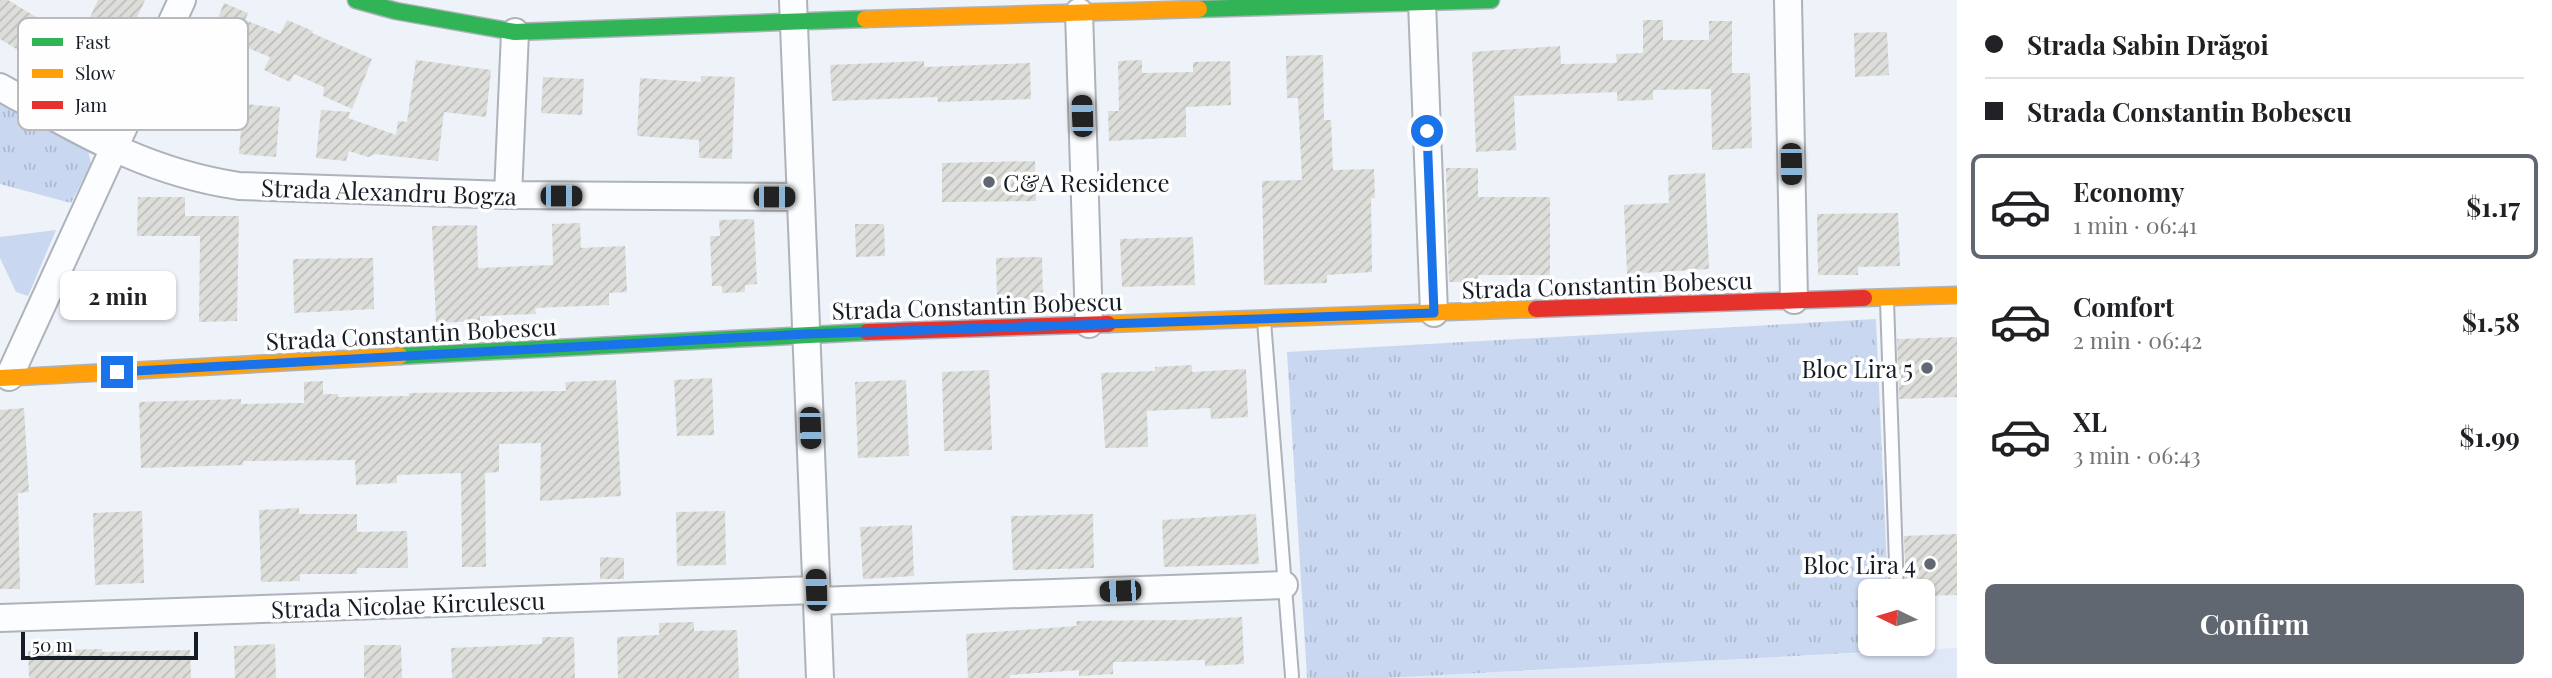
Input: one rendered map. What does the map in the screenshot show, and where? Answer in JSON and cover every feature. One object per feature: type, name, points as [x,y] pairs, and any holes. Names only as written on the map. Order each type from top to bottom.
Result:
[{"type":"street","points":[[174,18],[182,0]]},
{"type":"street","points":[[356,0],[396,12],[515,32],[793,11],[1009,7],[1079,12],[1233,4],[1491,0]]},
{"type":"street","points":[[1788,0],[1794,300]]},
{"type":"street","points":[[1422,2],[1434,313]]},
{"type":"street","points":[[793,11],[820,678]]},
{"type":"street","points":[[1079,12],[1089,324]]},
{"type":"street","points":[[508,195],[515,32]]},
{"type":"street","name":"Strada Alexandru Bogza","points":[[0,87],[18,97]]},
{"type":"street","name":"Strada Alexandru Bogza","points":[[78,130],[113,149],[167,171],[239,186],[508,195],[800,197]]},
{"type":"street","points":[[4,378],[122,130]]},
{"type":"street","name":"Strada Constantin Bobescu","points":[[4,378],[806,334],[1957,295]]},
{"type":"street","name":"Strada Nicolae Kirculescu","points":[[0,618],[1284,585]]},
{"type":"lane","points":[[1887,297],[1897,579]]},
{"type":"lane","points":[[1264,318],[1292,676]]},
{"type":"shaded area","points":[[1957,648],[1957,678],[1385,678],[1858,653],[1858,656],[1936,656],[1936,649]]},
{"type":"green space","points":[[0,100],[18,110],[18,130],[53,130],[88,150],[91,164],[71,203],[0,184]]},
{"type":"green space","points":[[56,230],[28,296],[16,292],[0,258],[0,237]]},
{"type":"green space","points":[[1876,319],[1887,579],[1858,579],[1858,653],[1385,678],[1307,678],[1287,352]]},
{"type":"building","points":[[0,0],[8,0],[38,18],[18,18],[18,50],[0,39]]},
{"type":"building","points":[[98,0],[145,0],[137,18],[90,18]]},
{"type":"building","points":[[224,3],[248,13],[246,18],[218,18]]},
{"type":"building","points":[[287,20],[372,59],[352,109],[323,96],[324,87],[294,74],[290,82],[264,70],[270,57],[248,48],[248,21],[280,34]]},
{"type":"building","points":[[1643,20],[1663,20],[1663,40],[1709,40],[1709,21],[1732,21],[1732,73],[1750,73],[1752,148],[1712,150],[1711,89],[1653,90],[1653,100],[1617,101],[1617,92],[1514,96],[1516,150],[1476,152],[1472,52],[1560,46],[1561,64],[1617,63],[1616,54],[1643,53]]},
{"type":"building","points":[[1887,32],[1889,75],[1855,77],[1854,33]]},
{"type":"building","points":[[1323,55],[1324,120],[1331,120],[1333,170],[1374,169],[1375,198],[1371,198],[1372,272],[1327,275],[1327,283],[1264,285],[1262,181],[1302,180],[1298,98],[1287,98],[1286,56]]},
{"type":"building","points":[[416,60],[491,70],[486,117],[444,112],[438,161],[375,154],[368,157],[349,151],[346,161],[316,158],[321,110],[350,112],[348,118],[396,135],[398,121],[407,122]]},
{"type":"building","points":[[1142,60],[1142,73],[1193,72],[1193,62],[1230,61],[1231,105],[1186,107],[1186,137],[1109,141],[1108,111],[1119,111],[1118,61]]},
{"type":"building","points":[[924,61],[924,67],[1030,63],[1031,99],[938,102],[937,97],[832,101],[830,65]]},
{"type":"building","points":[[701,76],[735,77],[732,159],[699,158],[699,140],[637,136],[640,78],[701,82]]},
{"type":"building","points":[[543,77],[584,79],[582,115],[541,113]]},
{"type":"building","points":[[248,104],[280,107],[276,157],[239,154],[241,130],[248,130]]},
{"type":"building","name":"C&A Residence","points":[[1035,161],[1036,201],[942,202],[942,163]]},
{"type":"building","points":[[1446,168],[1478,168],[1478,197],[1550,197],[1550,275],[1478,275],[1478,282],[1449,282]]},
{"type":"building","points":[[1705,173],[1709,269],[1627,274],[1624,205],[1669,203],[1668,175]]},
{"type":"building","points":[[138,197],[185,197],[185,216],[239,216],[237,321],[199,322],[200,236],[137,236]]},
{"type":"building","points":[[1898,213],[1900,266],[1858,267],[1858,275],[1818,275],[1817,214]]},
{"type":"building","points":[[754,219],[757,284],[745,285],[745,292],[722,293],[722,286],[712,286],[710,236],[720,236],[719,220]]},
{"type":"building","points":[[580,223],[581,248],[625,246],[627,292],[609,293],[609,305],[535,308],[536,314],[480,316],[480,321],[436,323],[432,226],[477,225],[478,268],[553,265],[552,224]]},
{"type":"building","points":[[855,224],[884,224],[885,256],[856,257]]},
{"type":"building","points":[[1193,237],[1195,285],[1122,287],[1120,239]]},
{"type":"building","points":[[1042,257],[1043,299],[997,300],[996,258]]},
{"type":"building","points":[[373,258],[374,309],[294,313],[293,259]]},
{"type":"building","name":"Bloc Lira 5","points":[[1957,337],[1957,397],[1899,399],[1897,339]]},
{"type":"building","points":[[1192,365],[1192,372],[1246,369],[1248,417],[1211,419],[1210,408],[1147,411],[1148,447],[1105,448],[1101,373],[1155,371],[1155,367]]},
{"type":"building","points":[[989,370],[992,450],[944,451],[942,372]]},
{"type":"building","points":[[712,378],[714,435],[677,436],[674,380]]},
{"type":"building","points":[[616,380],[621,496],[540,501],[541,443],[499,444],[499,472],[485,473],[486,567],[462,567],[461,473],[397,475],[397,483],[356,485],[355,460],[243,461],[243,465],[141,468],[139,402],[241,399],[241,404],[304,403],[304,382],[323,381],[323,394],[338,394],[338,397],[409,396],[409,393],[566,391],[565,382]]},
{"type":"building","points":[[906,380],[909,456],[858,458],[855,382]]},
{"type":"building","points":[[24,408],[29,492],[18,493],[20,589],[0,589],[0,410]]},
{"type":"building","points":[[299,508],[299,514],[357,514],[357,532],[407,531],[408,568],[357,568],[357,574],[300,574],[300,581],[261,582],[259,510]]},
{"type":"building","points":[[142,511],[144,583],[95,585],[93,513]]},
{"type":"building","points":[[725,511],[726,565],[677,566],[676,512]]},
{"type":"building","points":[[1093,514],[1094,568],[1013,570],[1011,516]]},
{"type":"building","points":[[1256,514],[1259,564],[1164,567],[1162,520]]},
{"type":"building","points":[[912,525],[914,576],[863,579],[860,527]]},
{"type":"building","name":"Bloc Lira 4","points":[[1957,534],[1957,595],[1936,596],[1936,579],[1906,579],[1904,536]]},
{"type":"building","points":[[600,557],[624,558],[624,579],[600,579]]},
{"type":"building","points":[[1242,617],[1244,664],[1205,666],[1205,660],[1113,662],[1113,674],[1079,676],[1079,670],[1010,675],[1010,678],[968,678],[966,634],[1077,626],[1076,621]]},
{"type":"building","points":[[694,622],[694,631],[737,630],[739,678],[618,678],[617,637],[659,635],[659,623]]},
{"type":"building","points":[[542,637],[574,637],[575,678],[452,678],[451,648],[542,644]]},
{"type":"building","points":[[275,644],[276,678],[235,678],[234,646]]},
{"type":"building","points":[[364,645],[401,645],[402,678],[364,678]]},
{"type":"building","points":[[102,649],[102,652],[190,650],[191,678],[29,678],[28,651]]},
{"type":"traffic: fast","points":[[356,0],[396,11],[515,32],[865,19]]},
{"type":"traffic: fast","points":[[1199,9],[1491,0]]},
{"type":"traffic: fast","points":[[400,356],[867,332]]},
{"type":"traffic: slow","points":[[865,19],[1199,9]]},
{"type":"traffic: slow","points":[[1864,298],[1957,295]]},
{"type":"traffic: slow","points":[[1108,324],[1536,309]]},
{"type":"traffic: slow","points":[[0,378],[400,356]]},
{"type":"traffic: jam","points":[[1536,309],[1864,298]]},
{"type":"traffic: jam","points":[[867,332],[1108,324]]},
{"type":"place","name":"C&A Residence","points":[[989,182]]},
{"type":"place","name":"Bloc Lira 5","points":[[1927,368]]},
{"type":"place","name":"Bloc Lira 4","points":[[1930,564]]},
{"type":"route","points":[[117,372],[806,334],[1434,313],[1427,131]]}]
